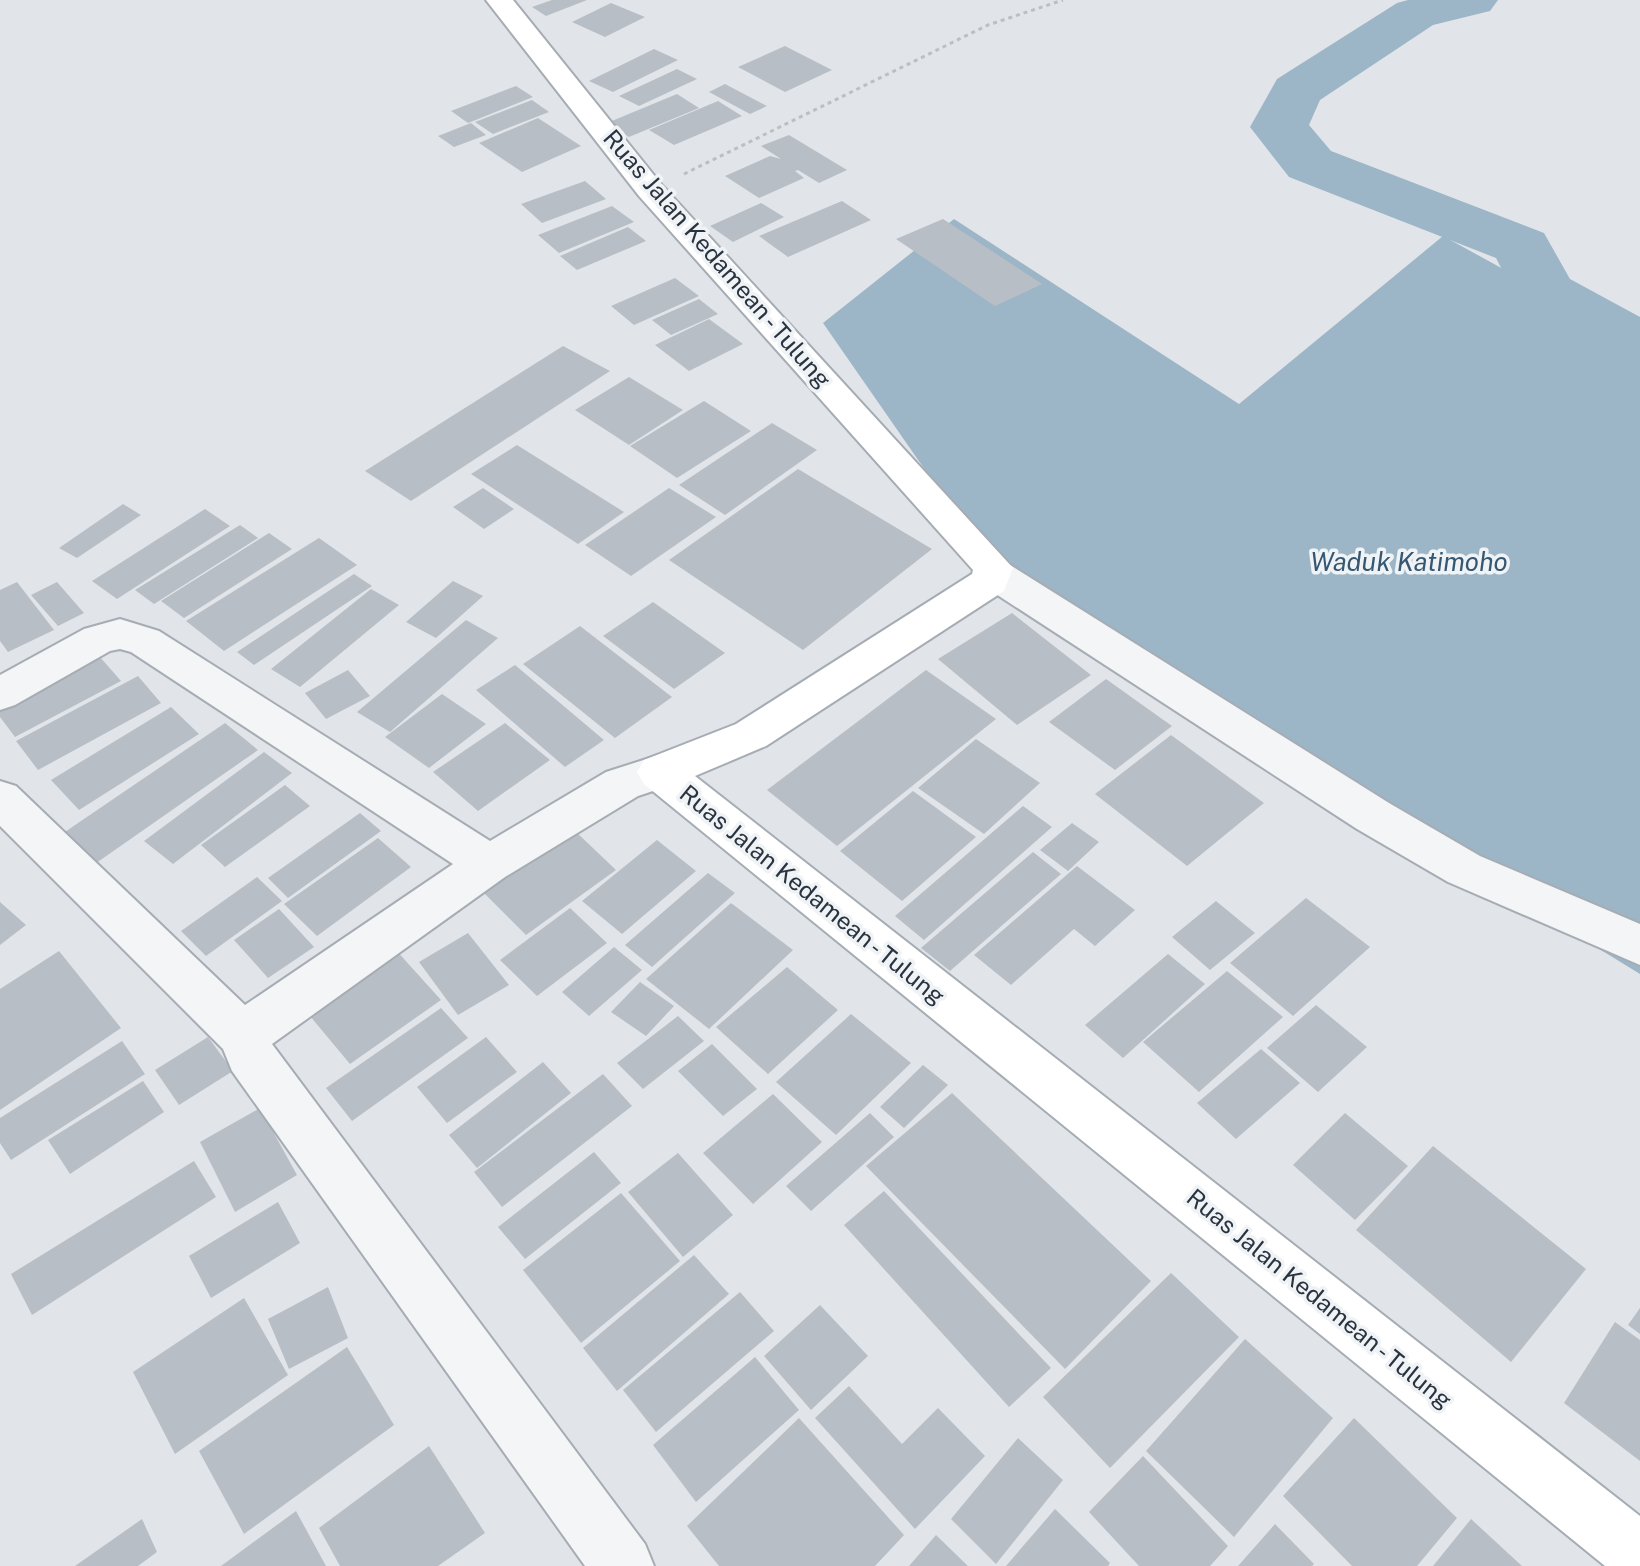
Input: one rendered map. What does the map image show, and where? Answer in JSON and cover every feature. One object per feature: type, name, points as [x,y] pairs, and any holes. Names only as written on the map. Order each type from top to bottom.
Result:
[{"type":"main road","name":"Ruas Jalan Kedamean - Tulung","points":[[499,0],[650,190],[989,562],[993,573],[990,581],[751,735],[659,772],[1640,1555]]},
{"type":"street","points":[[993,573],[1373,816],[1464,869],[1561,914],[1640,945]]},
{"type":"street","points":[[0,694],[98,639],[129,635],[145,641],[489,864]]},
{"type":"street","points":[[246,1038],[261,1021],[489,864],[622,784],[659,772]]},
{"type":"street","points":[[0,798],[246,1038],[250,1055],[611,1562]]},
{"type":"path","points":[[650,190],[988,25],[1063,0]]},
{"type":"water","name":"Waduk Katimoho","points":[[954,219],[1239,404],[1443,236],[1640,344],[1640,974],[1160,679],[989,562],[823,323]]},
{"type":"building","points":[[552,0],[587,0],[546,16],[532,7]]},
{"type":"building","points":[[611,3],[645,17],[605,37],[572,22]]},
{"type":"building","points":[[785,46],[832,70],[785,92],[738,67]]},
{"type":"building","points":[[654,49],[678,60],[613,92],[589,81]]},
{"type":"building","points":[[677,69],[697,79],[639,106],[619,96]]},
{"type":"building","points":[[725,84],[767,106],[750,114],[709,92]]},
{"type":"building","points":[[516,86],[533,97],[468,123],[451,111]]},
{"type":"building","points":[[677,94],[699,108],[629,137],[607,123]]},
{"type":"building","points":[[532,100],[549,112],[493,134],[475,122]]},
{"type":"building","points":[[718,101],[742,116],[674,145],[649,130]]},
{"type":"building","points":[[538,118],[581,146],[522,172],[479,143]]},
{"type":"building","points":[[471,123],[486,135],[454,147],[438,136]]},
{"type":"building","points":[[789,135],[847,170],[819,183],[798,170],[795,171],[804,178],[759,198],[725,176],[770,156],[781,159],[761,146]]},
{"type":"building","points":[[585,181],[606,199],[542,223],[521,204]]},
{"type":"building","points":[[842,201],[871,220],[788,257],[759,236]]},
{"type":"building","points":[[761,203],[784,217],[733,242],[710,226]]},
{"type":"building","points":[[612,206],[634,222],[559,253],[538,235]]},
{"type":"building","points":[[943,219],[1042,284],[995,306],[896,239]]},
{"type":"building","points":[[628,227],[646,241],[577,270],[560,256]]},
{"type":"building","points":[[675,278],[699,296],[634,325],[611,306]]},
{"type":"building","points":[[699,299],[718,314],[671,335],[652,320]]},
{"type":"building","points":[[709,319],[743,344],[689,371],[655,345]]},
{"type":"building","points":[[563,346],[610,371],[411,501],[365,471]]},
{"type":"building","points":[[629,377],[683,410],[629,445],[575,410]]},
{"type":"building","points":[[704,401],[751,431],[677,478],[630,446]]},
{"type":"building","points":[[772,423],[817,450],[725,515],[679,485]]},
{"type":"building","points":[[517,445],[624,512],[578,544],[471,474]]},
{"type":"building","points":[[798,469],[932,549],[803,650],[669,560]]},
{"type":"building","points":[[483,488],[514,509],[484,529],[453,507]]},
{"type":"building","points":[[669,488],[716,517],[631,576],[585,545]]},
{"type":"building","points":[[123,504],[141,515],[77,558],[59,548]]},
{"type":"building","points":[[205,509],[230,526],[117,599],[92,581]]},
{"type":"building","points":[[240,525],[258,538],[154,604],[135,590]]},
{"type":"building","points":[[269,533],[292,549],[184,618],[161,601]]},
{"type":"building","points":[[319,538],[357,565],[224,651],[186,621]]},
{"type":"building","points":[[354,574],[372,586],[254,665],[237,652]]},
{"type":"building","points":[[453,581],[483,596],[436,638],[406,622]]},
{"type":"building","points":[[17,582],[54,630],[8,652],[0,641],[0,590]]},
{"type":"building","points":[[57,582],[84,613],[58,626],[31,595]]},
{"type":"building","points":[[371,589],[399,605],[300,687],[271,669]]},
{"type":"building","points":[[653,602],[725,653],[674,689],[603,636]]},
{"type":"building","points":[[1012,613],[1091,675],[1017,725],[938,659]]},
{"type":"building","points":[[466,620],[498,638],[390,732],[357,712]]},
{"type":"building","points":[[580,626],[672,697],[615,738],[523,664]]},
{"type":"building","points":[[100,657],[121,681],[15,737],[0,717],[0,709]]},
{"type":"building","points":[[515,665],[604,740],[565,767],[476,690]]},
{"type":"building","points":[[348,670],[370,696],[326,719],[305,693]]},
{"type":"building","points":[[926,670],[996,719],[837,846],[767,790]]},
{"type":"building","points":[[138,676],[161,703],[38,770],[16,741]]},
{"type":"building","points":[[1106,679],[1172,726],[1115,770],[1049,722]]},
{"type":"building","points":[[442,694],[486,724],[429,768],[385,737]]},
{"type":"building","points":[[171,707],[199,734],[79,810],[51,780]]},
{"type":"building","points":[[225,723],[258,750],[92,866],[59,836]]},
{"type":"building","points":[[505,723],[550,760],[478,811],[433,772]]},
{"type":"building","points":[[1171,735],[1264,803],[1187,866],[1095,794]]},
{"type":"building","points":[[976,739],[1040,783],[984,834],[918,788]]},
{"type":"building","points":[[264,752],[292,773],[173,864],[144,841]]},
{"type":"building","points":[[285,785],[310,806],[225,867],[201,845]]},
{"type":"building","points":[[913,791],[976,837],[902,901],[840,851]]},
{"type":"building","points":[[1023,806],[1052,827],[924,940],[895,916]]},
{"type":"building","points":[[360,813],[381,831],[288,898],[268,878]]},
{"type":"building","points":[[1072,823],[1099,842],[1068,871],[1040,850]]},
{"type":"building","points":[[573,829],[616,870],[526,935],[482,891]]},
{"type":"building","points":[[378,838],[411,867],[317,936],[284,904]]},
{"type":"building","points":[[657,840],[696,871],[622,934],[582,901]]},
{"type":"building","points":[[1033,852],[1061,874],[950,971],[921,948]]},
{"type":"building","points":[[1077,866],[1135,910],[1095,946],[1074,929],[1011,985],[974,955]]},
{"type":"building","points":[[708,873],[735,893],[652,967],[625,945]]},
{"type":"building","points":[[257,877],[282,901],[206,956],[181,931]]},
{"type":"building","points":[[1306,898],[1370,947],[1293,1016],[1230,963]]},
{"type":"building","points":[[1216,901],[1255,933],[1210,970],[1172,937]]},
{"type":"building","points":[[0,902],[26,925],[0,945]]},
{"type":"building","points":[[731,903],[793,950],[709,1029],[646,979]]},
{"type":"building","points":[[570,908],[607,943],[537,996],[500,960]]},
{"type":"building","points":[[279,909],[314,947],[268,978],[234,940]]},
{"type":"building","points":[[468,933],[509,985],[458,1015],[419,962]]},
{"type":"building","points":[[614,947],[642,970],[589,1016],[562,992]]},
{"type":"building","points":[[395,949],[441,1000],[350,1064],[305,1010]]},
{"type":"building","points":[[59,951],[121,1028],[0,1110],[0,989]]},
{"type":"building","points":[[1168,954],[1205,984],[1123,1058],[1085,1025]]},
{"type":"building","points":[[787,967],[838,1010],[768,1074],[716,1027]]},
{"type":"building","points":[[1227,971],[1283,1017],[1199,1092],[1143,1042]]},
{"type":"building","points":[[640,982],[674,1006],[646,1036],[611,1012]]},
{"type":"building","points":[[1316,1005],[1367,1047],[1318,1092],[1267,1048]]},
{"type":"building","points":[[441,1008],[468,1038],[352,1121],[326,1088]]},
{"type":"building","points":[[851,1014],[911,1063],[836,1135],[776,1082]]},
{"type":"building","points":[[678,1016],[704,1041],[643,1089],[617,1063]]},
{"type":"building","points":[[208,1037],[233,1071],[179,1105],[155,1070]]},
{"type":"building","points":[[486,1037],[517,1072],[447,1123],[417,1087]]},
{"type":"building","points":[[122,1041],[145,1074],[11,1160],[0,1143],[0,1118]]},
{"type":"building","points":[[712,1044],[757,1089],[723,1116],[678,1071]]},
{"type":"building","points":[[1261,1049],[1300,1083],[1236,1139],[1197,1103]]},
{"type":"building","points":[[543,1062],[571,1093],[477,1168],[449,1135]]},
{"type":"building","points":[[923,1065],[948,1085],[904,1128],[880,1107]]},
{"type":"building","points":[[603,1074],[632,1106],[502,1207],[474,1172]]},
{"type":"building","points":[[143,1081],[164,1112],[70,1174],[48,1140]]},
{"type":"building","points":[[952,1093],[1151,1281],[1065,1369],[866,1166]]},
{"type":"building","points":[[773,1094],[822,1142],[753,1204],[703,1153]]},
{"type":"building","points":[[260,1108],[297,1175],[235,1212],[200,1142]]},
{"type":"building","points":[[870,1113],[894,1137],[811,1211],[786,1186]]},
{"type":"building","points":[[1345,1113],[1408,1166],[1355,1220],[1293,1165]]},
{"type":"building","points":[[1433,1146],[1586,1269],[1511,1362],[1356,1230]]},
{"type":"building","points":[[594,1152],[621,1183],[525,1259],[498,1227]]},
{"type":"building","points":[[678,1153],[733,1215],[683,1257],[628,1192]]},
{"type":"building","points":[[194,1161],[216,1197],[32,1315],[11,1274]]},
{"type":"building","points":[[884,1191],[1051,1368],[1009,1407],[844,1225]]},
{"type":"building","points":[[621,1193],[680,1261],[581,1343],[523,1270]]},
{"type":"building","points":[[278,1202],[300,1243],[211,1298],[189,1256]]},
{"type":"building","points":[[694,1255],[729,1294],[617,1391],[583,1348]]},
{"type":"building","points":[[1171,1273],[1239,1337],[1110,1468],[1043,1397]]},
{"type":"building","points":[[328,1287],[348,1338],[289,1369],[268,1319]]},
{"type":"building","points":[[740,1292],[774,1331],[656,1432],[623,1390]]},
{"type":"building","points":[[244,1298],[288,1375],[175,1454],[133,1372]]},
{"type":"building","points":[[820,1305],[868,1356],[811,1410],[764,1356]]},
{"type":"building","points":[[1640,1308],[1640,1334],[1628,1325]]},
{"type":"building","points":[[1615,1322],[1640,1340],[1640,1461],[1564,1403]]},
{"type":"building","points":[[1245,1339],[1333,1418],[1234,1537],[1146,1451]]},
{"type":"building","points":[[347,1347],[394,1425],[244,1534],[199,1451]]},
{"type":"building","points":[[755,1357],[799,1410],[696,1502],[653,1445]]},
{"type":"building","points":[[849,1386],[902,1444],[938,1408],[985,1456],[915,1529],[815,1418]]},
{"type":"building","points":[[799,1418],[904,1535],[875,1566],[719,1566],[687,1526]]},
{"type":"building","points":[[1354,1418],[1457,1518],[1417,1566],[1352,1566],[1283,1496]]},
{"type":"building","points":[[1018,1438],[1063,1480],[996,1564],[951,1519]]},
{"type":"building","points":[[429,1446],[485,1533],[438,1566],[340,1566],[319,1528]]},
{"type":"building","points":[[1143,1456],[1228,1546],[1210,1566],[1139,1566],[1089,1512]]},
{"type":"building","points":[[1055,1509],[1110,1563],[1108,1566],[1006,1566]]},
{"type":"building","points":[[296,1511],[326,1566],[221,1566]]},
{"type":"building","points":[[142,1519],[157,1552],[138,1566],[75,1566]]},
{"type":"building","points":[[1471,1519],[1522,1566],[1433,1566]]},
{"type":"building","points":[[1275,1524],[1314,1564],[1238,1566]]},
{"type":"building","points":[[936,1535],[968,1566],[909,1566]]},
{"type":"waterway","points":[[1472,0],[1415,14],[1297,91],[1279,127],[1310,164],[1522,246],[1543,291],[1640,344]]}]
